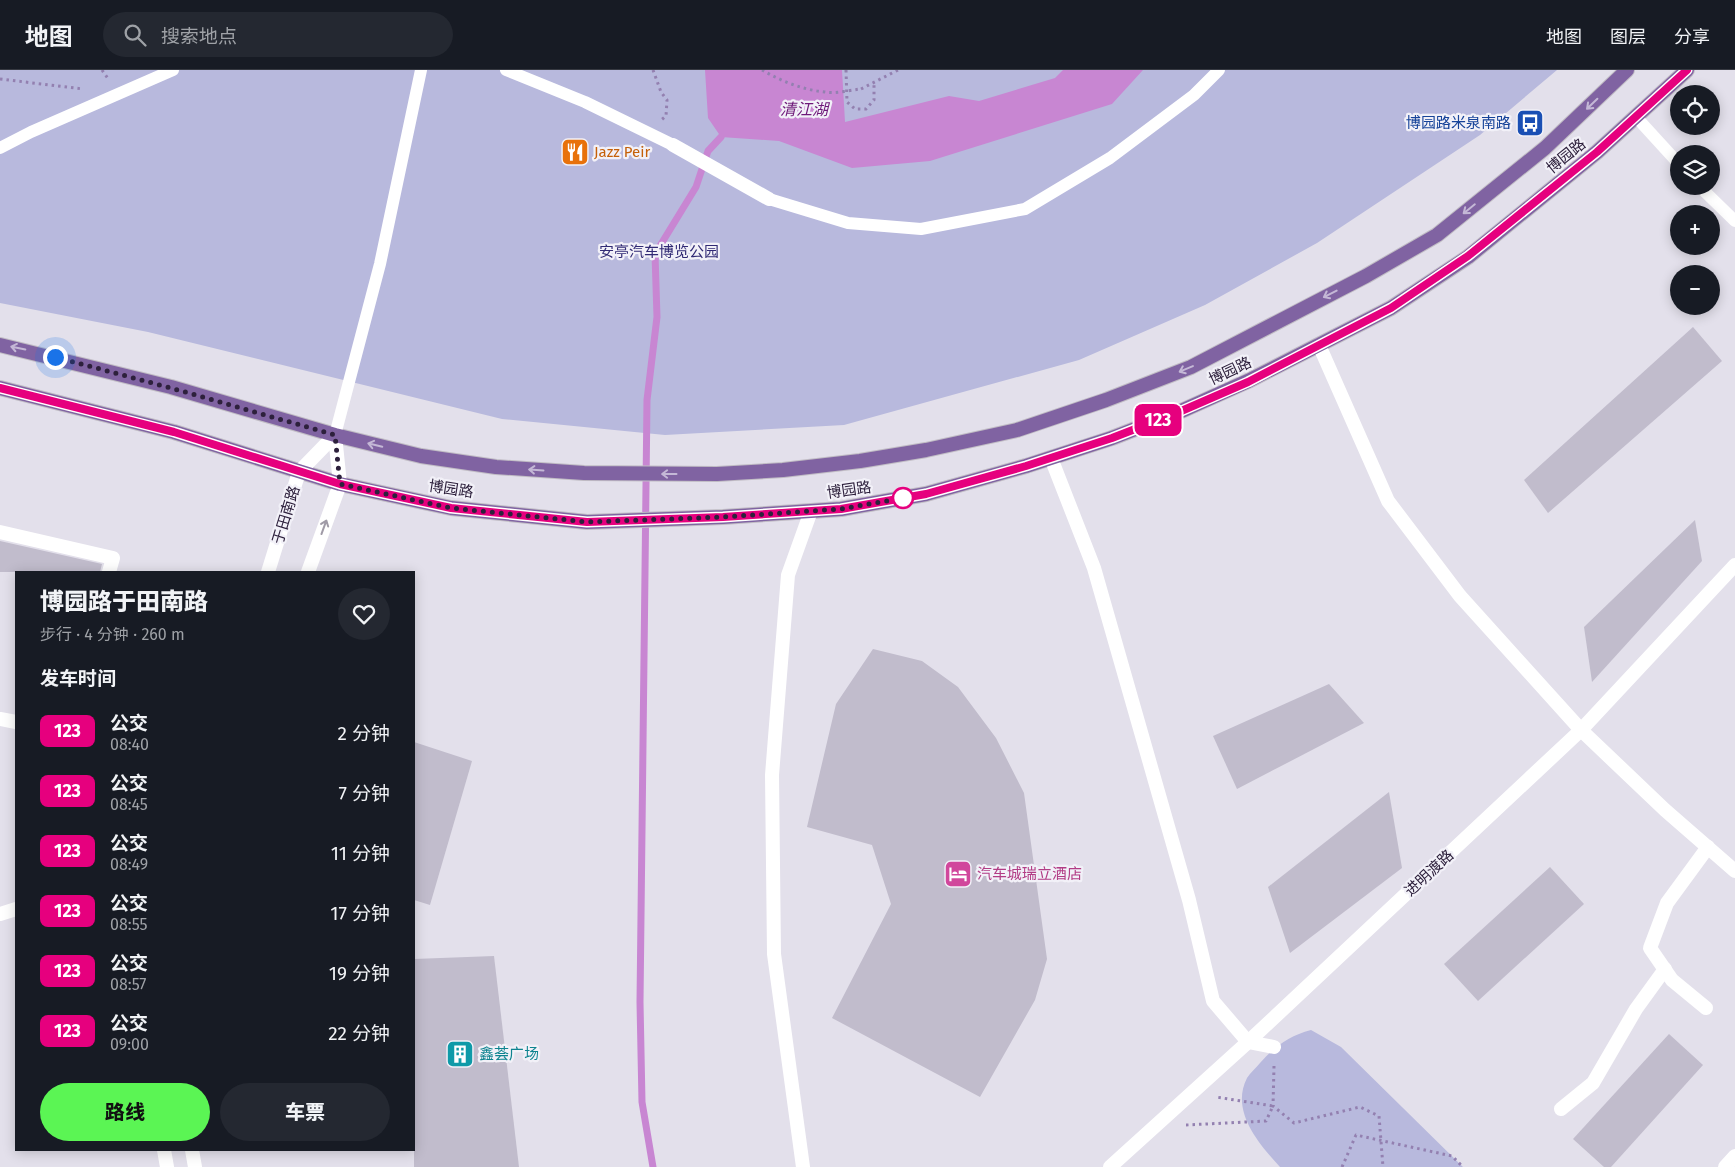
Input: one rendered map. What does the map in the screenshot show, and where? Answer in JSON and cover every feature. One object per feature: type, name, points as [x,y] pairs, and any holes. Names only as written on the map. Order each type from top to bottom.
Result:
[{"type":"main road","name":"博园路","points":[[0,345],[171,388],[335,435],[421,456],[496,467],[584,473],[717,474],[783,470],[860,461],[926,450],[1017,430],[1106,400],[1191,367],[1366,276],[1436,235],[1545,148],[1627,70]]},
{"type":"main road","name":"博园路","points":[[0,388],[174,432],[340,484],[451,508],[587,522],[723,517],[841,509],[926,494],[1051,458],[1112,438],[1179,412],[1248,382],[1391,308],[1468,256],[1637,118],[1687,70]]},
{"type":"street","points":[[673,145],[769,199]]},
{"type":"street","points":[[1319,345],[1388,501],[1460,596],[1581,730],[1735,871]]},
{"type":"street","name":"于田南路","points":[[268,571],[299,472],[335,435]]},
{"type":"street","points":[[308,571],[340,484],[335,435]]},
{"type":"street","points":[[1051,458],[1094,568],[1189,900],[1213,1000],[1248,1042],[1274,1048]]},
{"type":"street","points":[[804,1167],[774,954],[772,775],[788,575],[810,511]]},
{"type":"street","points":[[0,532],[113,558],[109,571]]},
{"type":"street","name":"进明渡路","points":[[1110,1167],[1248,1042],[1581,730],[1735,565]]},
{"type":"street","points":[[0,719],[15,722]]},
{"type":"street","points":[[1706,1008],[1672,980],[1650,948],[1667,902],[1708,847]]},
{"type":"street","points":[[0,914],[15,909]]},
{"type":"street","points":[[1561,1110],[1594,1083],[1636,1009],[1665,969]]},
{"type":"street","points":[[164,1151],[167,1167]]},
{"type":"street","points":[[192,1151],[195,1167]]},
{"type":"street","points":[[1725,1167],[1735,1156]]},
{"type":"lane","points":[[0,148],[173,70]]},
{"type":"lane","points":[[335,435],[380,264],[421,70]]},
{"type":"lane","points":[[506,70],[584,102],[673,145]]},
{"type":"lane","points":[[769,199],[848,223],[921,229],[1025,208],[1110,158],[1194,95],[1219,70]]},
{"type":"lane","points":[[1637,118],[1670,154]]},
{"type":"lane","points":[[1708,195],[1735,221]]},
{"type":"path","points":[[646,132],[666,116],[668,106],[652,70]]},
{"type":"path","points":[[762,70],[776,78],[826,93],[861,89],[898,70]]},
{"type":"path","points":[[846,70],[847,102],[855,109],[866,109],[874,100],[874,84]]},
{"type":"path","points":[[0,80],[119,94]]},
{"type":"path","points":[[1171,1112],[1182,1125],[1266,1121],[1273,1106],[1274,1048]]},
{"type":"path","points":[[1192,1093],[1273,1106],[1294,1123],[1360,1107],[1379,1116],[1383,1167]]},
{"type":"path","points":[[1342,1167],[1356,1135],[1452,1156],[1463,1167]]},
{"type":"green space","name":"安亭汽车博览公园","points":[[0,70],[1557,70],[1480,135],[1317,243],[1205,305],[1079,360],[844,425],[665,435],[502,419],[148,332],[0,303]]},
{"type":"green space","points":[[1311,1030],[1341,1047],[1463,1167],[1280,1167],[1249,1126],[1244,1115],[1242,1103],[1243,1090],[1248,1076],[1271,1052],[1283,1042]]},
{"type":"water","name":"清江湖","points":[[705,70],[842,70],[845,122],[949,96],[979,101],[1055,78],[1063,70],[1143,70],[1112,104],[930,161],[852,168],[779,141],[721,137],[708,118]]},
{"type":"building","points":[[1693,327],[1722,361],[1548,513],[1524,480]]},
{"type":"building","points":[[1695,520],[1702,561],[1592,682],[1584,627]]},
{"type":"building","points":[[0,541],[102,564],[100,571],[0,572]]},
{"type":"building","name":"汽车城瑞立酒店","points":[[873,649],[922,661],[958,687],[996,738],[1024,793],[1047,959],[1035,1000],[980,1097],[832,1018],[891,904],[872,845],[807,827],[836,704]]},
{"type":"building","points":[[1329,684],[1364,723],[1237,789],[1213,736]]},
{"type":"building","points":[[415,742],[472,761],[430,905],[415,900]]},
{"type":"building","points":[[1389,792],[1402,868],[1290,953],[1268,887]]},
{"type":"building","points":[[1550,867],[1584,904],[1478,1001],[1444,964]]},
{"type":"building","name":"鑫荟广场","points":[[494,956],[519,1167],[414,1167],[415,959]]},
{"type":"building","points":[[1669,1034],[1703,1065],[1611,1167],[1604,1167],[1573,1139]]},
{"type":"waterway","points":[[653,1167],[642,1102],[640,1002],[647,400],[657,317],[655,254],[696,187],[708,151],[721,137]]},
{"type":"bus line","name":"123","points":[[0,388],[174,432],[340,484],[451,508],[587,522],[723,517],[841,509],[926,494],[1026,466],[1112,438],[1179,412],[1248,382],[1391,308],[1468,256],[1597,152],[1637,118],[1687,70]]},
{"type":"place","name":"博园路米泉南路","points":[[1530,123]]},
{"type":"place","name":"Jazz Peir","points":[[575,152]]},
{"type":"place","name":"汽车城瑞立酒店","points":[[958,874]]},
{"type":"place","name":"鑫荟广场","points":[[460,1054]]},
{"type":"route","points":[[55,357],[335,435],[340,484],[451,508],[587,522],[723,517],[841,509],[903,498]]}]
